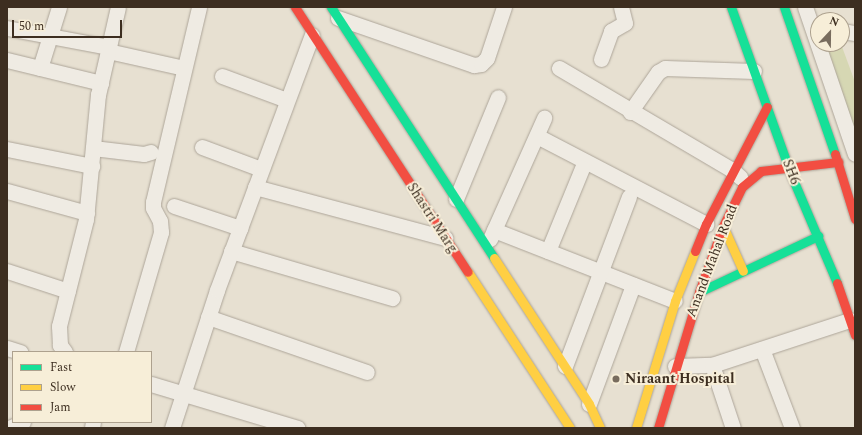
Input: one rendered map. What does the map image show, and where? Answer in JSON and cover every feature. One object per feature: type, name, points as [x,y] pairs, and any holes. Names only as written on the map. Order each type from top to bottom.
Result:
[{"type":"main road","name":"Shastri Marg","points":[[295,7],[570,428]]},
{"type":"main road","name":"SH6","points":[[731,7],[788,166],[818,236],[855,335]]},
{"type":"main road","points":[[784,7],[794,32],[838,162],[855,219]]},
{"type":"main road","points":[[334,13],[589,404],[600,428]]},
{"type":"main road","name":"Anand Mahal Road","points":[[636,428],[675,301],[706,224],[732,170],[767,108]]},
{"type":"main road","name":"Anand Mahal Road","points":[[658,428],[675,366],[699,292],[723,226],[746,182],[761,171],[788,166],[838,162]]},
{"type":"main road","points":[[723,226],[744,271]]},
{"type":"main road","points":[[699,292],[818,236]]},
{"type":"street","points":[[40,68],[51,37],[59,7]]},
{"type":"street","points":[[66,351],[58,336],[87,212],[101,83],[118,7]]},
{"type":"street","points":[[126,351],[161,232],[160,222],[152,208],[153,202],[199,7]]},
{"type":"street","points":[[334,13],[474,65],[481,64],[487,58],[504,7]]},
{"type":"street","points":[[601,59],[611,31],[625,24],[620,7]]},
{"type":"street","points":[[805,7],[810,18]]},
{"type":"street","points":[[7,28],[109,49],[184,68]]},
{"type":"street","points":[[794,32],[810,28]]},
{"type":"street","points":[[172,428],[231,251],[312,35]]},
{"type":"street","points":[[822,52],[855,154]]},
{"type":"street","points":[[7,60],[101,83]]},
{"type":"street","points":[[559,68],[630,112],[732,170],[746,182]]},
{"type":"street","points":[[630,112],[658,72],[665,68],[754,71]]},
{"type":"street","points":[[222,76],[287,100]]},
{"type":"street","points":[[456,200],[498,97]]},
{"type":"street","points":[[486,246],[544,118]]},
{"type":"street","points":[[536,136],[552,134]]},
{"type":"street","points":[[536,136],[706,224]]},
{"type":"street","points":[[202,147],[261,169]]},
{"type":"street","points":[[93,148],[144,154],[151,152]]},
{"type":"street","points":[[7,149],[92,166]]},
{"type":"street","name":"Anand Mahal Road","points":[[838,162],[855,162]]},
{"type":"street","points":[[548,251],[582,168]]},
{"type":"street","points":[[255,187],[445,238]]},
{"type":"street","points":[[7,191],[87,212]]},
{"type":"street","points":[[564,366],[602,272],[629,197]]},
{"type":"street","points":[[174,206],[240,228]]},
{"type":"street","points":[[494,230],[675,301]]},
{"type":"street","points":[[231,251],[392,298]]},
{"type":"street","points":[[7,271],[68,291]]},
{"type":"street","points":[[589,404],[633,285]]},
{"type":"street","points":[[208,317],[367,372]]},
{"type":"street","points":[[675,366],[712,365],[850,320]]},
{"type":"street","points":[[7,348],[17,351]]},
{"type":"street","points":[[762,349],[792,428]]},
{"type":"street","points":[[712,365],[733,428]]},
{"type":"street","points":[[152,384],[267,424],[298,428]]},
{"type":"street","points":[[9,428],[21,423]]},
{"type":"green space","points":[[825,52],[844,52],[855,82],[855,142]]},
{"type":"traffic: fast","points":[[331,7],[494,258]]},
{"type":"traffic: fast","points":[[731,7],[792,177],[837,283]]},
{"type":"traffic: fast","points":[[784,7],[835,154]]},
{"type":"traffic: fast","points":[[699,292],[818,236]]},
{"type":"traffic: slow","points":[[723,226],[743,271]]},
{"type":"traffic: slow","points":[[636,428],[675,301],[695,251]]},
{"type":"traffic: slow","points":[[494,258],[589,404],[600,428]]},
{"type":"traffic: slow","points":[[468,272],[570,428]]},
{"type":"traffic: jam","points":[[295,7],[468,272]]},
{"type":"traffic: jam","points":[[695,251],[706,224],[767,107]]},
{"type":"traffic: jam","points":[[835,154],[855,219]]},
{"type":"traffic: jam","points":[[658,428],[699,292],[723,226],[742,187],[761,171],[838,162]]},
{"type":"traffic: jam","points":[[837,283],[855,335]]},
{"type":"place","name":"Niraant Hospital","points":[[616,379]]}]
